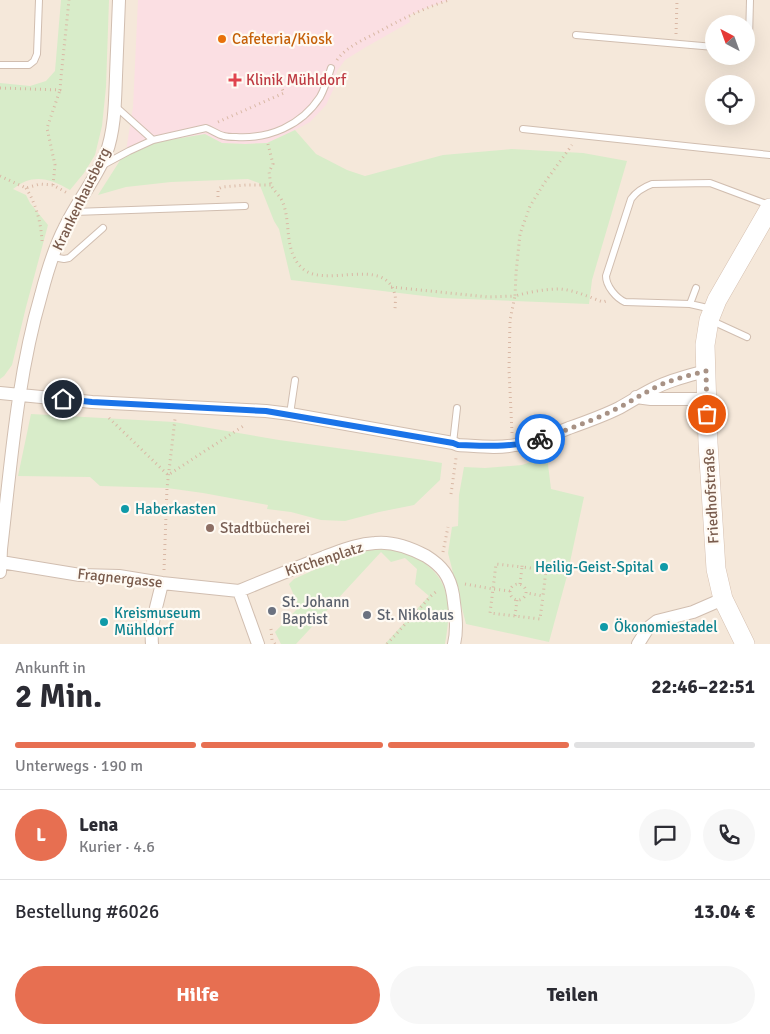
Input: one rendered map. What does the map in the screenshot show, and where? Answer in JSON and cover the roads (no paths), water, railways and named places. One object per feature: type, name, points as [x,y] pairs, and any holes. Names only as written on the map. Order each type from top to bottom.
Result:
[{"type":"street","name":"Krankenhausberg","points":[[1,558],[19,394],[40,297],[64,227],[91,184],[106,154],[110,140],[115,105],[119,0]]},
{"type":"street","name":"Friedhofstraße","points":[[743,643],[723,599],[716,570],[711,502],[705,345],[711,314],[725,285],[770,207]]},
{"type":"street","points":[[0,393],[92,402],[266,411],[456,444],[494,447],[513,446],[529,442],[592,420],[660,385],[706,371]]},
{"type":"street","points":[[636,397],[651,399],[707,399]]},
{"type":"street","name":"Kirchenplatz","points":[[240,591],[283,572],[355,546],[377,542],[393,544],[408,548],[441,566],[451,584],[456,618],[454,644]]},
{"type":"street","name":"Fragnergasse","points":[[1,558],[80,575],[119,576],[162,583],[240,591]]},
{"type":"street","points":[[152,644],[151,636],[154,616],[162,583]]},
{"type":"street","points":[[240,591],[258,644]]},
{"type":"street","points":[[638,644],[648,628],[662,618],[693,612],[723,599]]},
{"type":"lane","points":[[0,65],[29,65],[34,61],[37,54],[39,0]]},
{"type":"lane","points":[[750,0],[750,15]]},
{"type":"lane","points":[[576,35],[705,46]]},
{"type":"lane","points":[[99,167],[153,140],[206,128],[223,136],[245,137],[265,136],[287,127],[306,114],[320,97],[331,68]]},
{"type":"lane","points":[[115,105],[153,140]]},
{"type":"lane","points":[[523,129],[770,155]]},
{"type":"lane","points":[[747,337],[711,314],[690,304],[625,302],[619,300],[606,283],[606,276],[631,199],[646,186],[652,184],[710,183],[770,207]]},
{"type":"lane","points":[[73,212],[245,206]]},
{"type":"lane","points":[[51,262],[69,258],[103,228]]},
{"type":"lane","points":[[690,304],[696,288]]},
{"type":"lane","points":[[290,414],[295,380]]},
{"type":"lane","points":[[456,444],[457,408]]},
{"type":"place","name":"Cafeteria/Kiosk","points":[[222,39]]},
{"type":"place","name":"Klinik Mühldorf","points":[[235,80]]},
{"type":"place","name":"Haberkasten","points":[[125,509]]},
{"type":"place","name":"Stadtbücherei","points":[[210,528]]},
{"type":"place","name":"Heilig-Geist-Spital","points":[[664,567]]},
{"type":"place","name":"St. Johann Baptist","points":[[272,611]]},
{"type":"place","name":"St. Nikolaus","points":[[367,615]]},
{"type":"place","name":"Kreismuseum Mühldorf","points":[[104,622]]},
{"type":"place","name":"Ökonomiestadel","points":[[604,627]]}]
